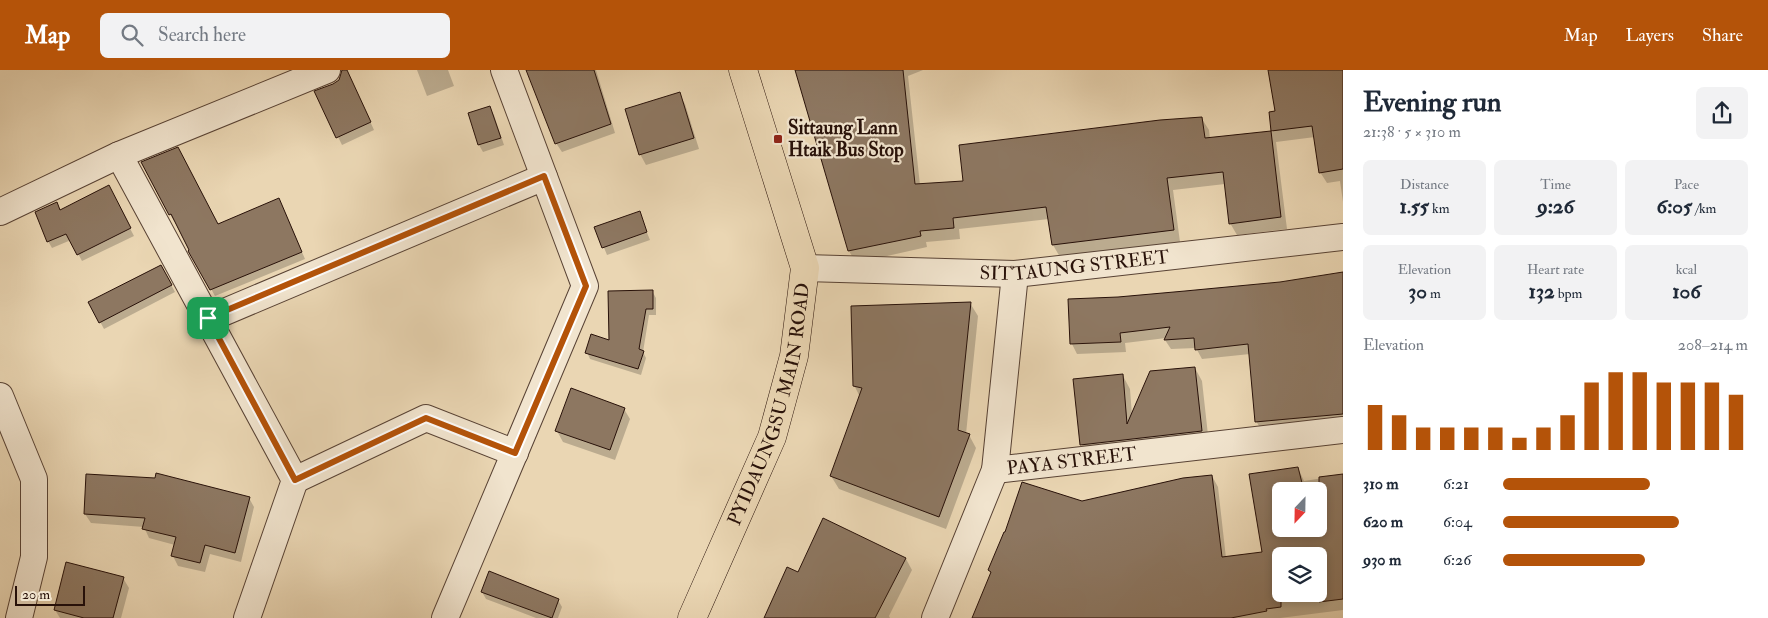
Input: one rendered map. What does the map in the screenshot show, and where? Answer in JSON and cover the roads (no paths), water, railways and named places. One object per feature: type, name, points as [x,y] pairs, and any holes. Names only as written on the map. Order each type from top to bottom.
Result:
[{"type":"main road","name":"PYIDAUNGSU MAIN ROAD","points":[[692,618],[772,437],[794,356],[805,268],[743,70]]},
{"type":"street","points":[[0,212],[119,155],[327,70]]},
{"type":"street","points":[[445,618],[586,286],[504,70]]},
{"type":"street","points":[[119,155],[295,480]]},
{"type":"street","points":[[208,318],[544,176]]},
{"type":"street","name":"SITTAUNG STREET","points":[[805,268],[1015,274],[1343,237]]},
{"type":"street","name":"PAYA STREET","points":[[1015,274],[995,470],[1343,430]]},
{"type":"street","points":[[0,396],[34,479],[34,556],[19,618]]},
{"type":"street","points":[[246,618],[295,480],[426,418],[515,453]]},
{"type":"street","points":[[935,618],[995,470]]},
{"type":"place","name":"Sittaung Lann Htaik Bus Stop","points":[[778,139]]}]
